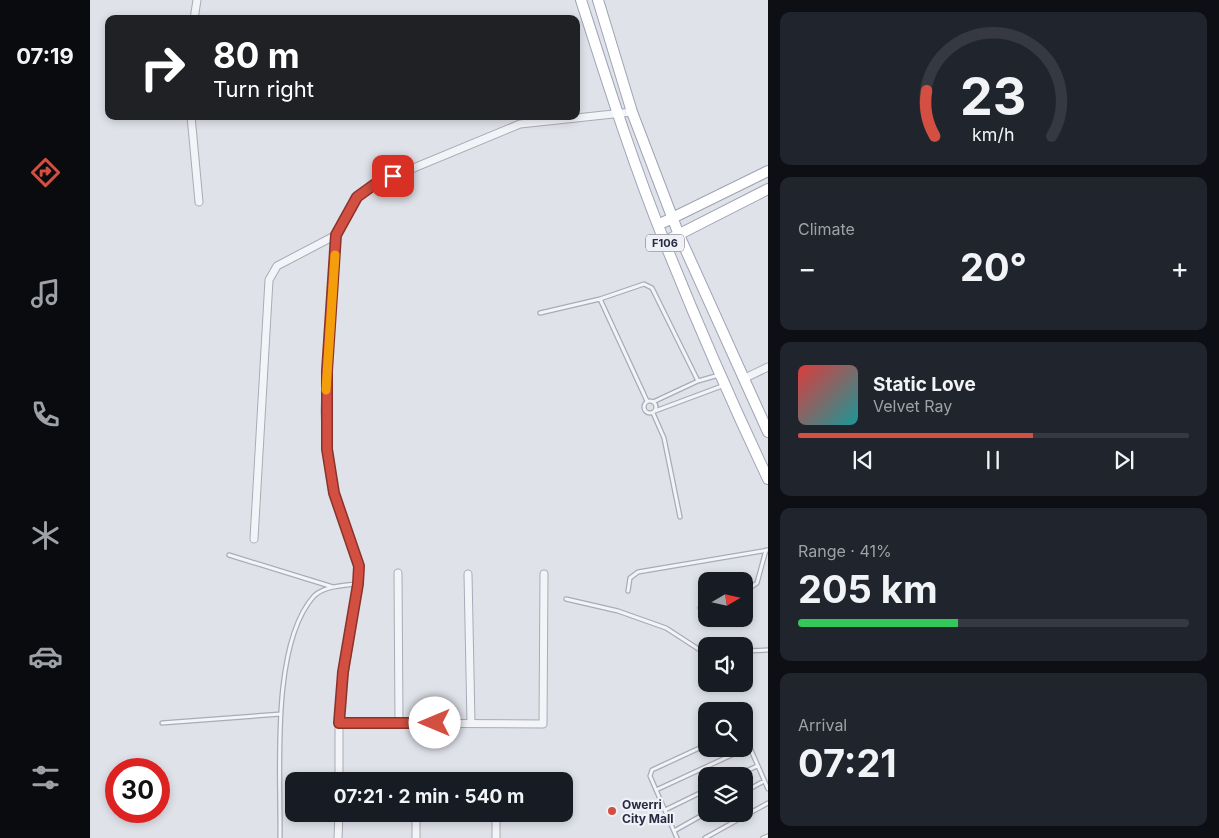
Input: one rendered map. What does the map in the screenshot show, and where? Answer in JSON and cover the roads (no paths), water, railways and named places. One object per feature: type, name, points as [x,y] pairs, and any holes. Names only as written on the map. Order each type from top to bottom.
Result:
[{"type":"main road","name":"F106","points":[[580,0],[664,242],[722,380],[768,479]]},
{"type":"main road","name":"F106","points":[[598,0],[632,112],[673,218],[768,432]]},
{"type":"main road","points":[[658,225],[768,171]]},
{"type":"main road","points":[[664,242],[768,188]]},
{"type":"street","points":[[194,15],[196,0]]},
{"type":"street","points":[[580,117],[632,112]]},
{"type":"street","points":[[191,120],[200,202]]},
{"type":"street","points":[[339,772],[339,723],[343,672],[358,584],[359,566],[334,493],[327,449],[325,410],[327,361],[336,235],[357,197],[375,184],[520,124],[546,120]]},
{"type":"street","points":[[254,539],[269,280],[277,266],[336,235]]},
{"type":"street","points":[[743,379],[768,366]]},
{"type":"street","points":[[398,572],[399,723]]},
{"type":"street","points":[[468,574],[471,723]]},
{"type":"street","points":[[339,723],[543,724],[544,574]]},
{"type":"street","points":[[338,822],[338,838]]},
{"type":"street","points":[[416,822],[416,838]]},
{"type":"street","points":[[496,822],[496,838]]},
{"type":"lane","points":[[540,312],[600,299],[644,284],[652,288],[698,381]]},
{"type":"lane","points":[[600,299],[647,401]]},
{"type":"lane","points":[[647,401],[653,402],[698,381],[722,380]]},
{"type":"lane","points":[[647,401],[644,404],[644,410],[649,414],[722,380]]},
{"type":"lane","points":[[653,402],[655,404],[654,412],[664,438],[680,517]]},
{"type":"lane","points":[[628,591],[630,578],[638,572],[767,550],[757,583],[753,586]]},
{"type":"lane","points":[[229,555],[333,587]]},
{"type":"lane","points":[[280,838],[281,714],[286,661],[296,628],[315,595],[333,587],[358,584]]},
{"type":"lane","points":[[566,600],[618,611],[666,628],[698,649]]},
{"type":"lane","points":[[753,651],[768,650]]},
{"type":"lane","points":[[162,722],[281,714]]},
{"type":"lane","points":[[677,838],[650,776],[652,770],[698,749]]},
{"type":"lane","points":[[753,756],[768,789]]},
{"type":"lane","points":[[656,790],[727,757]]},
{"type":"lane","points":[[753,768],[757,766]]},
{"type":"lane","points":[[753,788],[766,783]]},
{"type":"lane","points":[[665,810],[698,794]]},
{"type":"lane","points":[[705,838],[768,803]]},
{"type":"lane","points":[[674,831],[698,818]]},
{"type":"lane","points":[[763,838],[768,836]]},
{"type":"place","name":"Owerri City Mall","points":[[612,811]]}]
